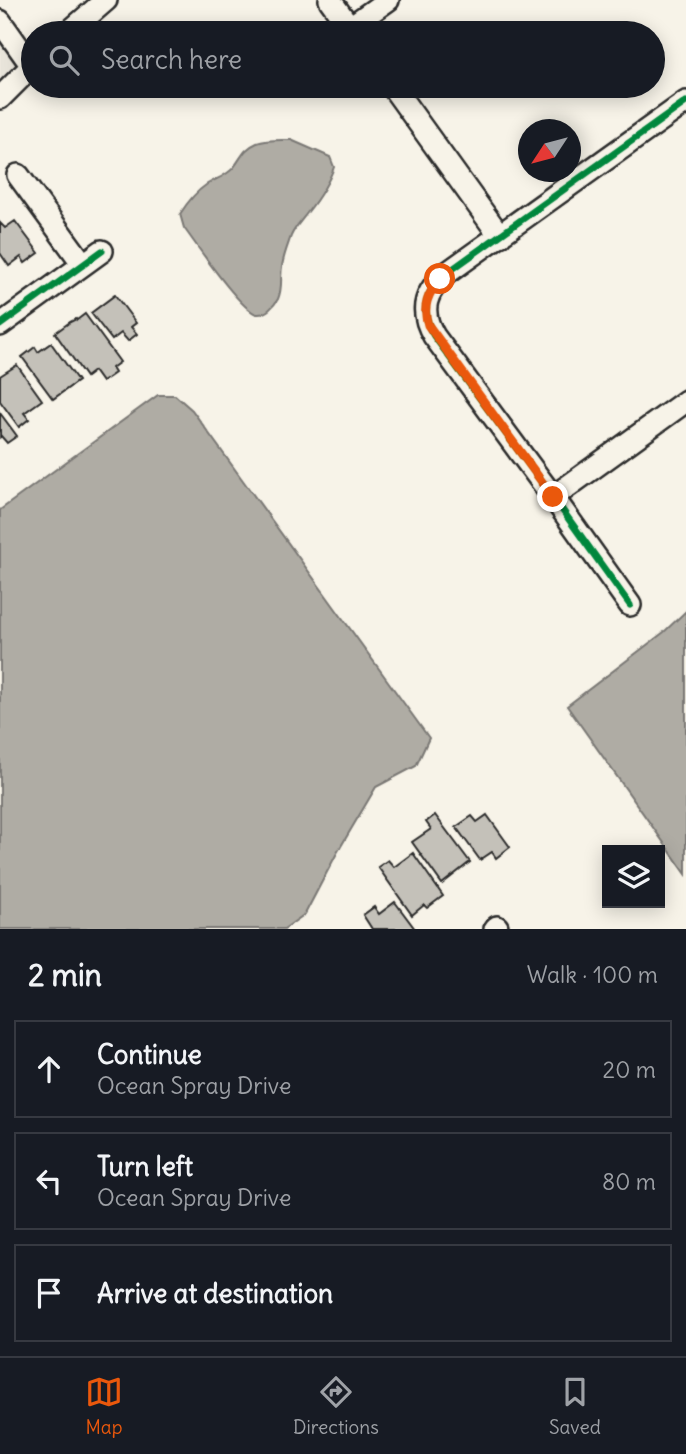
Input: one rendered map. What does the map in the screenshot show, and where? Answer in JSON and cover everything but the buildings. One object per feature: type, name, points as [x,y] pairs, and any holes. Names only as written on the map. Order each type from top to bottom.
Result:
[{"type":"street","points":[[82,21],[106,0]]},
{"type":"street","points":[[330,0],[345,21]]},
{"type":"street","points":[[363,21],[388,0]]},
{"type":"street","points":[[0,21],[21,49]]},
{"type":"street","points":[[0,98],[21,77]]},
{"type":"street","points":[[401,98],[500,236]]},
{"type":"street","points":[[630,605],[434,336],[426,320],[426,302],[440,279],[686,102]]},
{"type":"street","points":[[18,175],[83,264]]},
{"type":"street","points":[[0,325],[102,251]]},
{"type":"street","points":[[553,497],[686,401]]},
{"type":"shaded area","points":[[0,39],[19,66],[0,85]]},
{"type":"shaded area","points":[[291,140],[330,157],[334,167],[329,180],[291,236],[283,263],[278,299],[267,312],[257,314],[241,302],[219,276],[184,228],[180,214],[198,191],[231,170],[252,145],[265,141]]},
{"type":"shaded area","points":[[158,395],[175,395],[192,410],[429,738],[416,766],[376,787],[305,914],[284,929],[0,929],[0,510]]},
{"type":"shaded area","points":[[686,611],[686,874],[567,706],[664,632]]},
{"type":"cycle path","points":[[630,605],[434,336],[429,327],[426,310],[429,294],[447,273],[686,102]]},
{"type":"cycle path","points":[[0,325],[102,251]]},
{"type":"route","points":[[440,279],[426,302],[428,325],[553,497]]}]
